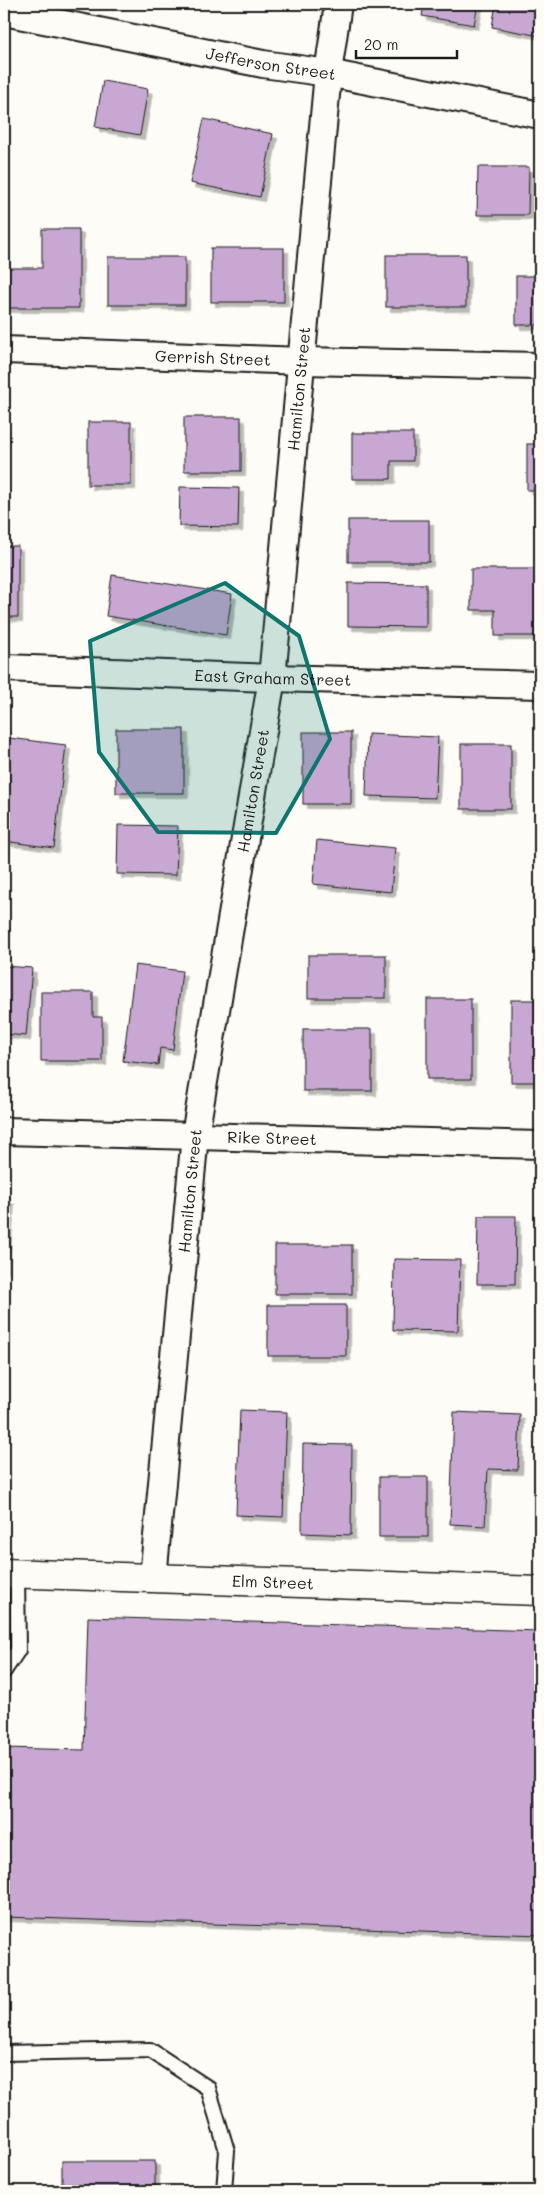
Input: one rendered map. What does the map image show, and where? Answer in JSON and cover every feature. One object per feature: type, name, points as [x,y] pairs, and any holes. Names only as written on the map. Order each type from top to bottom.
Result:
[{"type":"main road","name":"Elm Street","points":[[10,1574],[540,1591]]},
{"type":"street","name":"Hamilton Street","points":[[154,1578],[195,1135],[272,678],[303,361],[328,73],[338,4]]},
{"type":"street","name":"Jefferson Street","points":[[4,12],[263,64],[328,73],[540,115]]},
{"type":"street","name":"Gerrish Street","points":[[4,350],[303,361],[540,366]]},
{"type":"street","name":"East Graham Street","points":[[4,668],[540,685]]},
{"type":"street","name":"Rike Street","points":[[4,1131],[540,1146]]},
{"type":"lane","points":[[4,1671],[18,1650],[10,1574]]},
{"type":"lane","points":[[4,2054],[150,2050],[208,2088],[226,2151],[224,2191]]},
{"type":"highlighted area","points":[[225,583],[299,636],[330,739],[276,833],[158,832],[99,752],[90,641]]},
{"type":"building","points":[[424,4],[478,4],[474,25],[422,16]]},
{"type":"building","points":[[496,4],[540,4],[540,36],[492,27]]},
{"type":"building","points":[[103,81],[148,89],[140,135],[95,127]]},
{"type":"building","points":[[204,119],[273,134],[260,197],[190,183]]},
{"type":"building","points":[[478,167],[529,167],[528,215],[477,215]]},
{"type":"building","points":[[42,229],[79,229],[79,308],[4,308],[4,268],[42,268]]},
{"type":"building","points":[[211,248],[284,248],[284,302],[211,302]]},
{"type":"building","points":[[386,255],[466,255],[466,307],[386,307]]},
{"type":"building","points":[[108,257],[185,257],[185,305],[108,305]]},
{"type":"building","points":[[516,276],[540,276],[540,325],[516,325]]},
{"type":"building","points":[[184,417],[241,417],[241,471],[184,471]]},
{"type":"building","points":[[88,422],[131,422],[131,485],[88,485]]},
{"type":"building","points":[[352,433],[413,433],[413,461],[391,461],[391,479],[352,479]]},
{"type":"building","points":[[527,444],[540,444],[540,490],[527,490]]},
{"type":"building","points":[[180,487],[239,488],[238,527],[179,526]]},
{"type":"building","points":[[348,520],[429,520],[429,562],[348,562]]},
{"type":"building","points":[[4,546],[18,546],[18,617],[4,617]]},
{"type":"building","points":[[471,569],[540,569],[540,636],[495,636],[495,610],[471,610]]},
{"type":"building","points":[[112,575],[232,594],[226,635],[106,616]]},
{"type":"building","points":[[348,583],[426,584],[426,627],[348,626]]},
{"type":"building","points":[[116,729],[184,729],[184,793],[116,793]]},
{"type":"building","points":[[303,732],[351,732],[351,804],[303,804]]},
{"type":"building","points":[[368,734],[438,737],[435,798],[366,796]]},
{"type":"building","points":[[9,738],[66,745],[54,848],[4,841],[4,781]]},
{"type":"building","points":[[461,744],[511,744],[511,809],[461,809]]},
{"type":"building","points":[[540,745],[540,813],[539,813]]},
{"type":"building","points":[[118,825],[178,826],[176,875],[117,874]]},
{"type":"building","points":[[317,840],[395,848],[391,892],[313,884]]},
{"type":"building","points":[[308,955],[386,955],[386,998],[308,998]]},
{"type":"building","points":[[135,965],[182,971],[173,1050],[160,1048],[158,1065],[123,1061]]},
{"type":"building","points":[[4,966],[32,968],[26,1036],[4,1034]]},
{"type":"building","points":[[41,992],[93,992],[93,1017],[102,1017],[102,1061],[41,1061]]},
{"type":"building","points":[[427,999],[471,999],[471,1079],[427,1079]]},
{"type":"building","points":[[511,1000],[540,1000],[540,1082],[511,1082]]},
{"type":"building","points":[[303,1029],[372,1029],[372,1091],[303,1091]]},
{"type":"building","points":[[4,1199],[10,1200],[4,1269]]},
{"type":"building","points":[[478,1216],[516,1216],[515,1284],[477,1284]]},
{"type":"building","points":[[275,1245],[352,1245],[352,1294],[275,1294]]},
{"type":"building","points":[[394,1259],[460,1260],[458,1331],[393,1330]]},
{"type":"building","points":[[268,1305],[346,1305],[346,1356],[268,1356]]},
{"type":"building","points":[[240,1410],[287,1412],[283,1517],[236,1515]]},
{"type":"building","points":[[454,1412],[520,1415],[518,1470],[488,1469],[485,1526],[450,1524]]},
{"type":"building","points":[[303,1444],[352,1445],[351,1535],[302,1533]]},
{"type":"building","points":[[537,1462],[540,1462],[540,1547],[537,1547]]},
{"type":"building","points":[[379,1477],[428,1477],[428,1537],[379,1537]]},
{"type":"building","points":[[88,1617],[540,1631],[540,1935],[4,1917],[4,1748],[84,1750]]},
{"type":"building","points":[[62,2161],[155,2161],[155,2191],[62,2191]]}]
